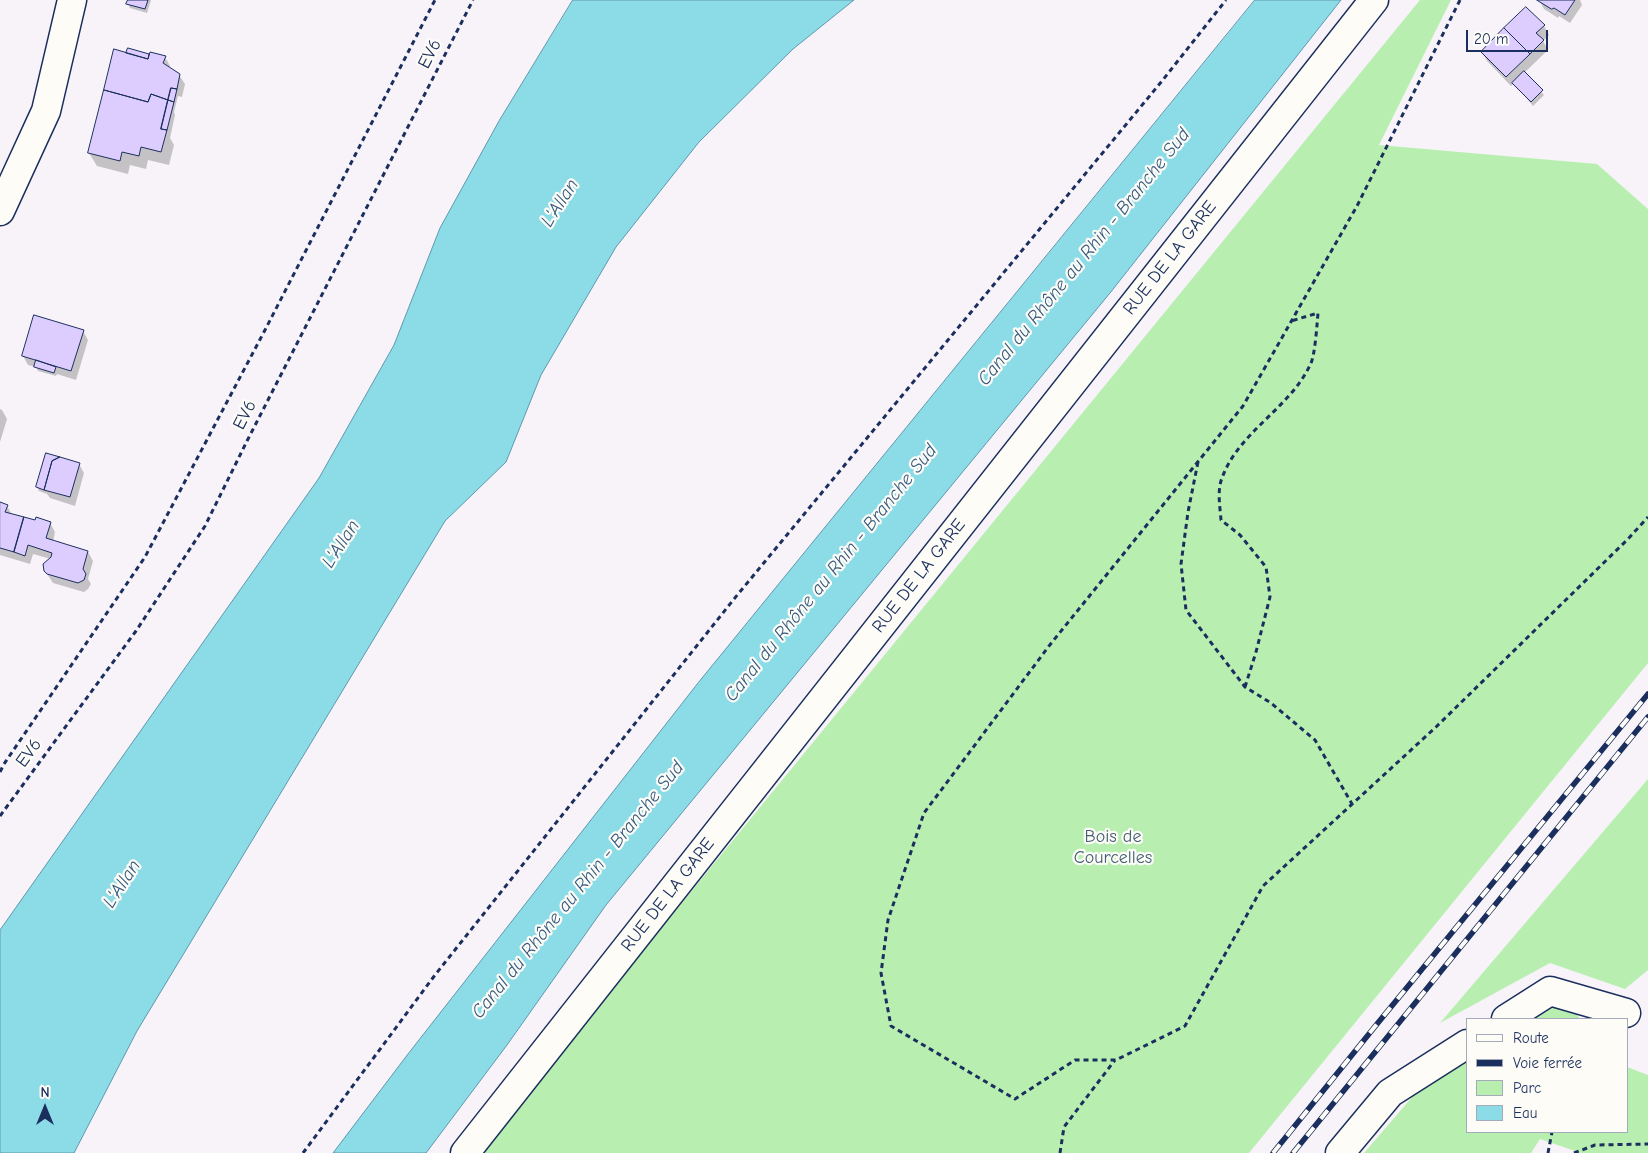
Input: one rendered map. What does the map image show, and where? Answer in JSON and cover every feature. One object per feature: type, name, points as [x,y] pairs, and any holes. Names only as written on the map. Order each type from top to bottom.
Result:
[{"type":"main road","points":[[0,212],[46,112],[72,0]]},
{"type":"main road","name":"RUE DE LA GARE","points":[[464,1153],[1374,0]]},
{"type":"main road","points":[[1508,1018],[1550,991],[1626,1013]]},
{"type":"main road","points":[[1340,1153],[1390,1093],[1466,1045]]},
{"type":"path","points":[[0,772],[145,557],[265,330],[435,0]]},
{"type":"path","name":"EV6","points":[[0,816],[136,631],[205,526],[473,0]]},
{"type":"path","points":[[302,1153],[435,975],[716,622],[1156,89],[1226,0]]},
{"type":"path","points":[[1460,0],[1357,206],[1243,406],[1049,646],[924,813],[888,920],[882,973],[890,1026],[1015,1099],[1075,1060],[1116,1060],[1185,1026],[1263,886],[1436,727],[1648,518]]},
{"type":"path","points":[[1245,687],[1270,597],[1266,567],[1240,535],[1221,520],[1219,495],[1221,478],[1236,452],[1251,433],[1291,395],[1312,362],[1318,313],[1291,322]]},
{"type":"path","points":[[1198,462],[1188,512],[1181,564],[1186,610],[1245,687],[1272,703],[1315,740],[1352,804]]},
{"type":"path","points":[[1060,1153],[1064,1128],[1116,1060]]},
{"type":"path","points":[[1548,1153],[1552,1133]]},
{"type":"path","points":[[1574,1153],[1595,1145],[1648,1144]]},
{"type":"green space","name":"Bois de Courcelles","points":[[1420,0],[1451,0],[1379,145],[1597,164],[1648,209],[1648,663],[1249,1153],[481,1153],[631,965]]},
{"type":"green space","points":[[1648,779],[1648,970],[1625,989],[1550,963],[1440,1023]]},
{"type":"green space","points":[[1571,1005],[1579,1018],[1532,1018],[1546,1009]]},
{"type":"green space","points":[[1466,1062],[1466,1133],[1628,1133],[1628,1067],[1648,1075],[1648,1153],[1581,1153],[1540,1139],[1531,1153],[1364,1153],[1413,1096]]},
{"type":"water","name":"L'Allan","points":[[573,0],[854,0],[793,49],[699,142],[616,247],[541,375],[506,462],[445,521],[137,1031],[74,1153],[0,1153],[0,930],[319,478],[394,345],[440,228],[499,121]]},
{"type":"water","name":"Canal du Rhône au Rhin - Branche Sud","points":[[1255,0],[1341,0],[1110,293],[606,905],[507,1045],[426,1153],[333,1153],[698,683]]},
{"type":"building","points":[[128,0],[148,0],[145,9],[126,4]]},
{"type":"building","points":[[1537,0],[1575,0],[1565,15]]},
{"type":"building","points":[[1526,7],[1545,25],[1536,33],[1544,40],[1530,54],[1504,28]]},
{"type":"building","points":[[1504,28],[1530,54],[1506,77],[1481,52]]},
{"type":"building","points":[[128,48],[149,54],[148,59],[126,53]]},
{"type":"building","points":[[114,49],[148,59],[150,52],[166,56],[163,63],[180,74],[177,89],[171,88],[168,100],[151,94],[148,102],[104,90]]},
{"type":"building","points":[[1524,71],[1543,90],[1531,102],[1512,83]]},
{"type":"building","points":[[171,88],[177,89],[174,102],[168,100]]},
{"type":"building","points":[[104,90],[148,102],[151,94],[168,100],[161,129],[167,130],[161,152],[141,147],[139,156],[122,152],[120,161],[88,153]]},
{"type":"building","points":[[168,100],[174,102],[167,130],[161,129]]},
{"type":"building","points":[[34,315],[84,330],[71,371],[22,356]]},
{"type":"building","points":[[36,360],[56,367],[54,373],[34,367]]},
{"type":"building","points":[[46,453],[60,457],[52,461],[44,490],[36,487]]},
{"type":"building","points":[[60,457],[80,463],[70,497],[44,490],[52,461]]},
{"type":"building","points":[[0,502],[8,505],[5,512],[24,517],[14,552],[0,548]]},
{"type":"building","points":[[24,517],[35,520],[36,517],[51,522],[46,538],[88,551],[83,569],[86,574],[84,580],[78,583],[47,574],[44,571],[43,564],[51,557],[52,553],[28,545],[25,556],[14,552]]},
{"type":"railway","points":[[1273,1153],[1648,694]]},
{"type":"railway","points":[[1293,1153],[1648,717]]}]
